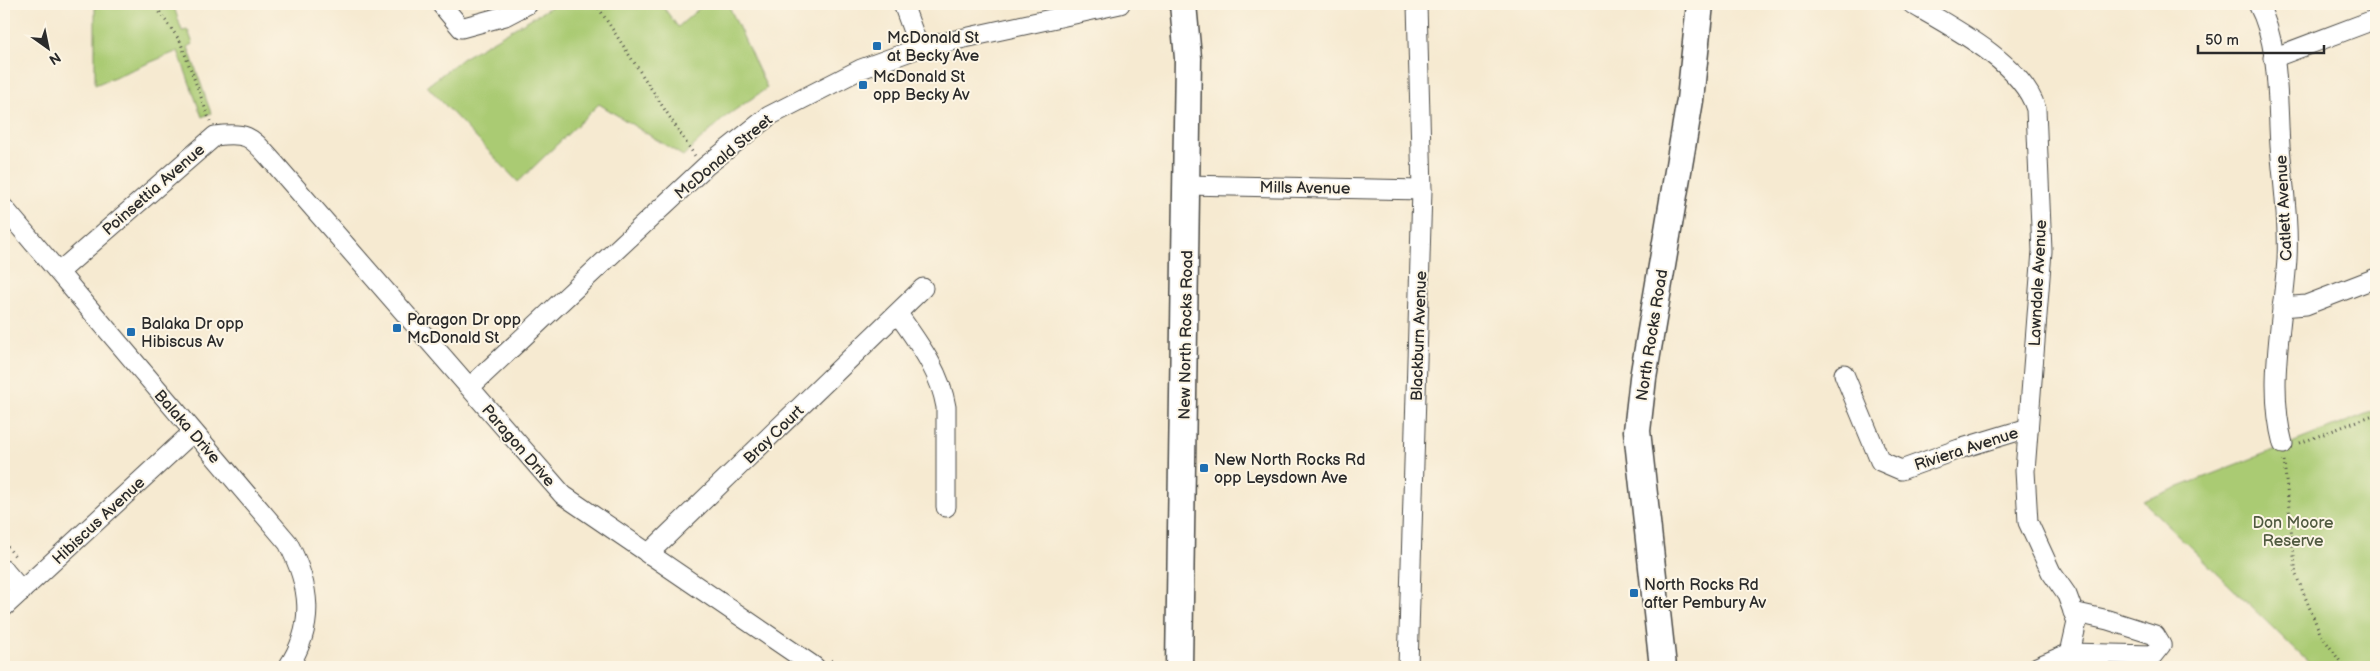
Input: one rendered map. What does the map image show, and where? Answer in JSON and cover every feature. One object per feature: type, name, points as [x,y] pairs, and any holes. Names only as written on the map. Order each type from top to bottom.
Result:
[{"type":"main road","name":"New North Rocks Road","points":[[1179,667],[1188,58],[1183,4]]},
{"type":"main road","name":"North Rocks Road","points":[[1662,667],[1637,431],[1643,378],[1690,100],[1700,4]]},
{"type":"street","points":[[442,4],[461,28],[505,16],[528,4]]},
{"type":"street","points":[[903,4],[918,48]]},
{"type":"street","name":"McDonald Street","points":[[470,387],[706,166],[769,116],[861,69],[918,48],[1120,4]]},
{"type":"street","name":"Blackburn Avenue","points":[[1408,667],[1422,190],[1417,4]]},
{"type":"street","name":"Catlett Avenue","points":[[2258,4],[2266,22],[2273,58],[2288,235],[2276,398],[2282,444]]},
{"type":"street","name":"Lawndale Avenue","points":[[1915,5],[2008,66],[2029,92],[2036,109],[2042,251],[2025,471],[2028,522],[2051,572],[2067,595],[2077,622],[2070,653]]},
{"type":"street","points":[[2273,58],[2376,19]]},
{"type":"street","name":"Poinsettia Avenue","points":[[59,272],[215,136],[238,133],[250,138],[275,164]]},
{"type":"street","name":"Paragon Drive","points":[[275,164],[562,495],[815,667]]},
{"type":"street","name":"Mills Avenue","points":[[1187,185],[1422,190]]},
{"type":"street","name":"Balaka Drive","points":[[4,208],[275,526],[297,562],[306,588],[308,608],[305,630],[288,667]]},
{"type":"street","points":[[2282,307],[2306,305],[2376,278]]},
{"type":"street","name":"Bray Court","points":[[648,554],[923,288]]},
{"type":"street","points":[[898,314],[929,359],[944,394],[946,407],[946,507]]},
{"type":"street","name":"Riviera Avenue","points":[[1844,374],[1880,461],[1901,470],[2028,428]]},
{"type":"street","name":"Hibiscus Avenue","points":[[4,607],[193,432]]},
{"type":"street","points":[[4,570],[22,590]]},
{"type":"street","points":[[2037,667],[2070,653],[2153,655],[2161,646],[2155,635],[2108,620],[2073,612]]},
{"type":"path","points":[[154,4],[180,41],[215,136]]},
{"type":"path","points":[[596,4],[695,156],[706,166]]},
{"type":"path","points":[[2343,667],[2320,633],[2296,575],[2282,444],[2304,442],[2376,414]]},
{"type":"green space","points":[[95,4],[173,4],[182,31],[188,30],[193,44],[188,47],[211,113],[202,117],[178,51],[95,85]]},
{"type":"green space","points":[[556,4],[661,4],[678,27],[704,4],[728,4],[767,88],[725,117],[683,156],[599,104],[518,182],[427,86],[463,58]]},
{"type":"green space","name":"Don Moore Reserve","points":[[2376,410],[2376,667],[2313,667],[2143,501]]},
{"type":"place","name":"McDonald St at Becky Ave","points":[[877,46]]},
{"type":"place","name":"McDonald St opp Becky Av","points":[[863,85]]},
{"type":"place","name":"Paragon Dr opp McDonald St","points":[[397,328]]},
{"type":"place","name":"Balaka Dr opp Hibiscus Av","points":[[131,332]]},
{"type":"place","name":"New North Rocks Rd opp Leysdown Ave","points":[[1204,468]]},
{"type":"place","name":"North Rocks Rd after Pembury Av","points":[[1634,593]]}]
